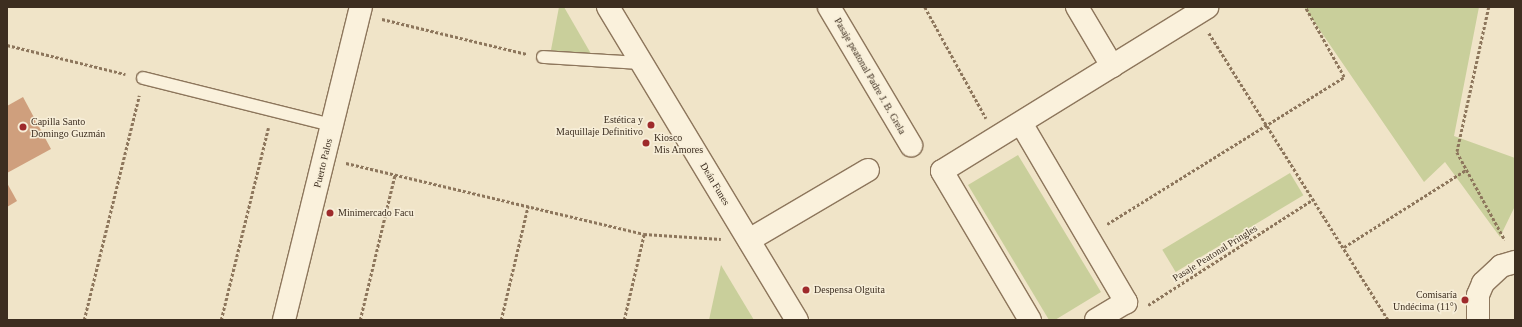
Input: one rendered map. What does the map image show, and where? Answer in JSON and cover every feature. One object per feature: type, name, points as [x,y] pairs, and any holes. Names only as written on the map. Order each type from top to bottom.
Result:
[{"type":"street","name":"Deán Funes","points":[[608,7],[798,320]]},
{"type":"street","name":"Pasaje peatonal Padre J. B. Grela","points":[[830,7],[910,145]]},
{"type":"street","points":[[1077,7],[1112,66]]},
{"type":"street","name":"Puerto Palos","points":[[284,320],[360,10]]},
{"type":"street","points":[[1030,320],[942,172],[1202,10]]},
{"type":"street","points":[[1021,123],[1126,302],[1096,320]]},
{"type":"street","points":[[749,240],[868,170]]},
{"type":"street","points":[[1478,320],[1478,295],[1483,283],[1501,266],[1514,262]]},
{"type":"lane","points":[[543,58],[642,63]]},
{"type":"lane","points":[[143,78],[332,125]]},
{"type":"path","points":[[925,7],[997,138]]},
{"type":"path","points":[[1087,236],[1344,77],[1305,7]]},
{"type":"path","points":[[1489,7],[1456,152],[1505,241],[1514,262]]},
{"type":"path","points":[[360,10],[543,58]]},
{"type":"path","points":[[1202,10],[1267,124],[1388,320]]},
{"type":"path","points":[[7,45],[143,78],[84,320]]},
{"type":"path","points":[[221,320],[272,110]]},
{"type":"path","points":[[324,157],[644,234],[749,240]]},
{"type":"path","points":[[1344,247],[1466,170]]},
{"type":"path","points":[[360,320],[395,174]]},
{"type":"path","name":"Pasaje Peatonal Pringles","points":[[1144,308],[1314,199]]},
{"type":"path","points":[[501,320],[528,206]]},
{"type":"path","points":[[624,320],[644,234]]},
{"type":"green space","points":[[559,7],[564,7],[594,59],[551,50]]},
{"type":"green space","points":[[1304,7],[1479,7],[1454,136],[1515,158],[1515,206],[1500,237],[1445,162],[1424,182]]},
{"type":"green space","points":[[1018,155],[1101,292],[1055,320],[1049,320],[968,185]]},
{"type":"green space","points":[[1290,173],[1303,195],[1176,272],[1162,250]]},
{"type":"green space","points":[[721,265],[754,320],[709,320]]},
{"type":"building","name":"Capilla Santo Domingo Guzmán","points":[[23,97],[51,149],[7,173],[7,106]]},
{"type":"building","points":[[7,183],[17,201],[7,207]]},
{"type":"place","name":"Estética y Maquillaje Definitivo","points":[[651,125]]},
{"type":"place","name":"Capilla Santo Domingo Guzmán","points":[[23,127]]},
{"type":"place","name":"Kiosco Mis Amores","points":[[646,143]]},
{"type":"place","name":"Minimercado Facu","points":[[330,213]]},
{"type":"place","name":"Despensa Olguita","points":[[806,290]]},
{"type":"place","name":"Comisaría Undécima (11°)","points":[[1465,300]]}]
